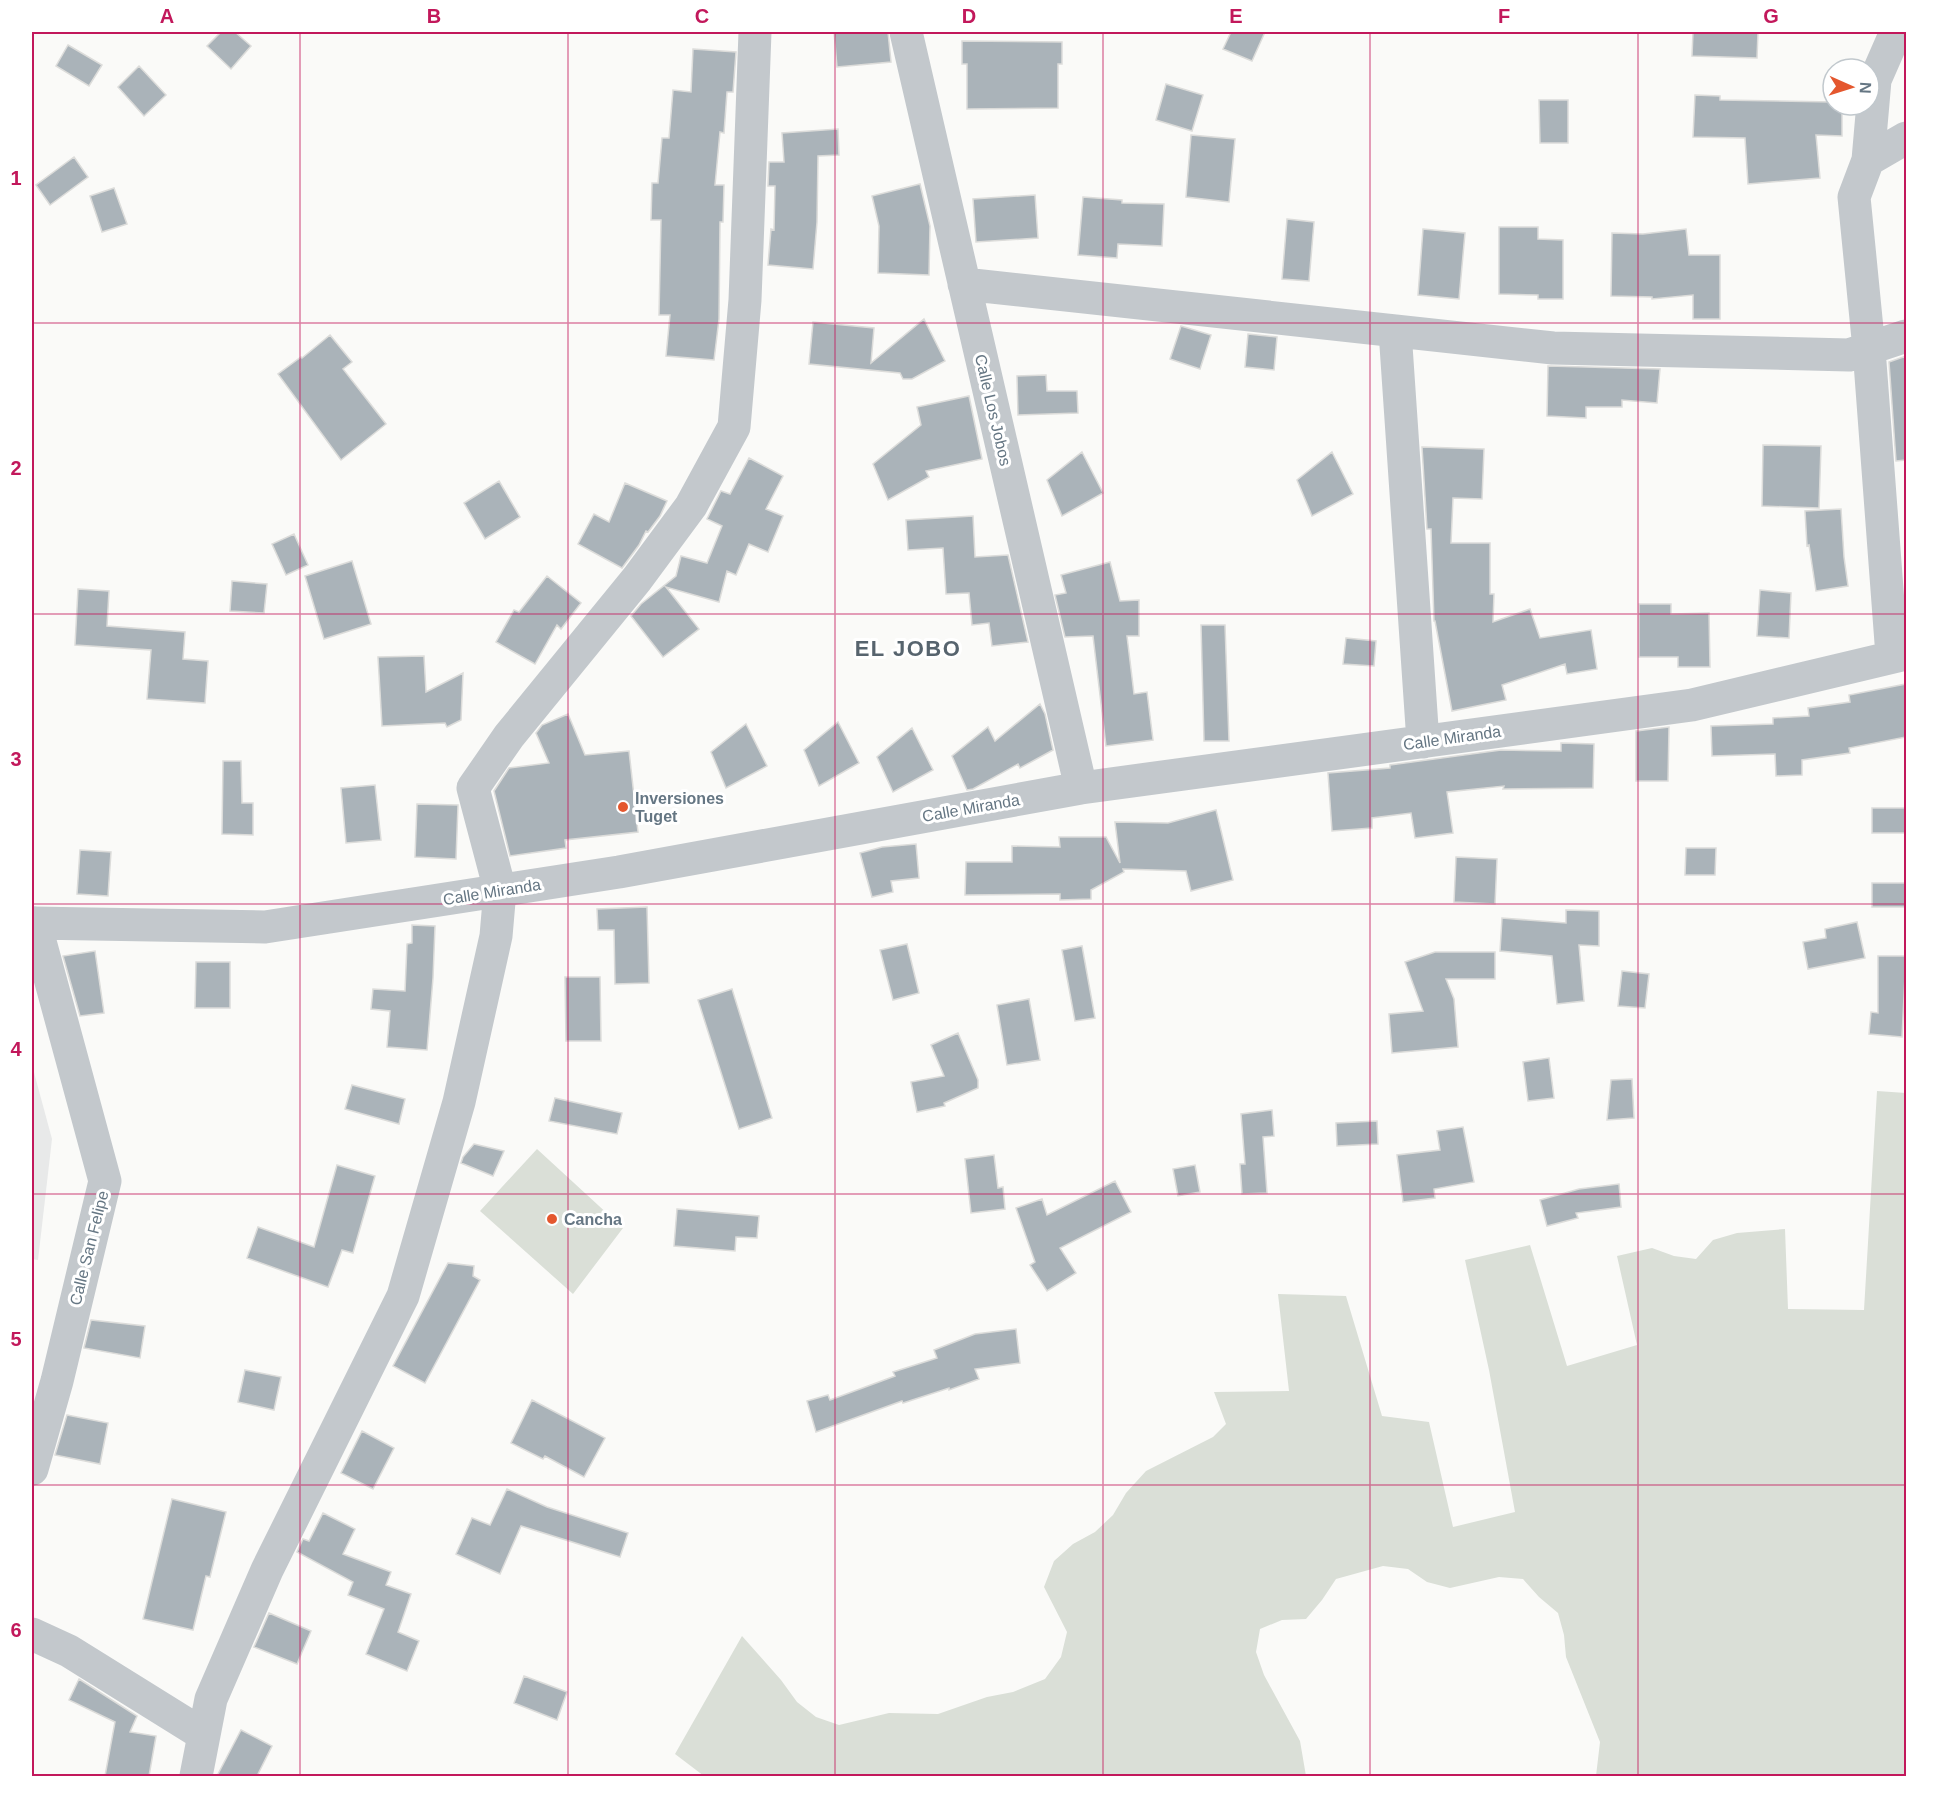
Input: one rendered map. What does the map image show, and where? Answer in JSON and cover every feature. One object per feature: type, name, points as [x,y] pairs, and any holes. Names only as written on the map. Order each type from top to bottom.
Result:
[{"type":"street","points":[[196,1776],[211,1699],[267,1570],[403,1296],[459,1102],[496,936],[500,890],[473,788],[509,736],[637,579],[690,506],[734,427],[745,300],[755,32]]},
{"type":"street","name":"Calle Los Jobos","points":[[906,32],[1081,788]]},
{"type":"street","points":[[1896,32],[1875,80],[1868,160],[1854,197],[1899,655]]},
{"type":"street","points":[[1868,160],[1906,138]]},
{"type":"street","points":[[964,284],[1553,348],[1849,354],[1906,336]]},
{"type":"street","points":[[1395,331],[1423,742]]},
{"type":"street","name":"Calle Miranda","points":[[33,923],[265,927],[619,872],[1081,788],[1692,705],[1899,655]]},
{"type":"street","name":"Calle San Felipe","points":[[32,1469],[57,1381],[105,1181],[33,923]]},
{"type":"street","points":[[32,1634],[69,1651],[204,1735]]},
{"type":"shaded area","points":[[32,1065],[52,1139],[38,1260],[32,1259]]},
{"type":"shaded area","points":[[1877,1091],[1906,1093],[1906,1776],[1596,1776],[1600,1742],[1566,1657],[1564,1635],[1558,1613],[1523,1579],[1499,1577],[1450,1588],[1427,1582],[1408,1569],[1383,1566],[1336,1579],[1306,1619],[1282,1620],[1260,1629],[1256,1652],[1264,1675],[1300,1741],[1306,1776],[704,1776],[675,1754],[742,1636],[797,1702],[816,1717],[839,1725],[889,1713],[938,1714],[987,1697],[1013,1692],[1045,1679],[1061,1657],[1067,1632],[1044,1587],[1054,1561],[1073,1544],[1095,1532],[1113,1515],[1126,1493],[1146,1471],[1213,1437],[1226,1424],[1214,1392],[1289,1391],[1278,1294],[1346,1296],[1382,1416],[1429,1422],[1453,1527],[1515,1512],[1489,1370],[1465,1260],[1530,1245],[1567,1366],[1637,1345],[1617,1256],[1652,1248],[1674,1256],[1696,1259],[1713,1240],[1737,1233],[1785,1229],[1788,1309],[1864,1310]]},
{"type":"shaded area","name":"Cancha","points":[[537,1149],[623,1228],[573,1294],[480,1211]]},
{"type":"building","points":[[221,32],[235,32],[251,46],[231,69],[207,46]]},
{"type":"building","points":[[834,32],[888,32],[891,62],[837,67]]},
{"type":"building","points":[[1231,32],[1265,32],[1252,61],[1223,49]]},
{"type":"building","points":[[1693,32],[1758,32],[1757,58],[1692,56]]},
{"type":"building","points":[[962,41],[1062,42],[1062,64],[1058,64],[1058,108],[967,109],[967,64],[962,64]]},
{"type":"building","points":[[68,45],[102,65],[89,86],[56,66]]},
{"type":"building","points":[[693,49],[736,52],[733,92],[727,92],[724,133],[720,132],[715,185],[724,185],[723,222],[720,222],[719,319],[714,360],[666,356],[670,315],[659,315],[661,220],[651,220],[652,183],[658,183],[662,138],[669,138],[673,90],[691,92]]},
{"type":"building","points":[[139,66],[166,95],[144,116],[118,87]]},
{"type":"building","points":[[1166,84],[1203,95],[1192,131],[1156,120]]},
{"type":"building","points":[[1695,95],[1720,96],[1720,100],[1821,102],[1821,117],[1842,117],[1842,136],[1816,135],[1820,178],[1748,184],[1745,138],[1693,137]]},
{"type":"building","points":[[1539,100],[1568,100],[1568,143],[1540,143]]},
{"type":"building","points":[[838,129],[839,155],[818,156],[817,222],[813,269],[768,265],[771,229],[774,230],[775,186],[768,186],[769,162],[784,162],[782,133]]},
{"type":"building","points":[[1191,135],[1235,139],[1229,202],[1186,197]]},
{"type":"building","points":[[74,157],[88,177],[50,205],[36,185]]},
{"type":"building","points":[[920,184],[930,226],[929,275],[878,273],[879,226],[872,196]]},
{"type":"building","points":[[114,188],[127,224],[102,232],[90,196]]},
{"type":"building","points":[[1035,195],[1038,238],[976,242],[973,199]]},
{"type":"building","points":[[1083,197],[1122,200],[1122,203],[1164,204],[1162,246],[1118,244],[1117,258],[1078,255]]},
{"type":"building","points":[[1287,219],[1314,222],[1309,281],[1282,279]]},
{"type":"building","points":[[1499,227],[1538,227],[1538,239],[1563,240],[1563,299],[1538,299],[1538,295],[1499,294]]},
{"type":"building","points":[[1423,229],[1465,233],[1459,299],[1418,295]]},
{"type":"building","points":[[1686,229],[1689,255],[1720,255],[1720,319],[1693,319],[1693,295],[1652,299],[1652,297],[1611,296],[1612,233],[1643,234]]},
{"type":"building","points":[[924,319],[945,361],[912,379],[903,379],[900,373],[809,364],[813,322],[874,328],[871,363]]},
{"type":"building","points":[[1181,326],[1211,335],[1200,369],[1170,359]]},
{"type":"building","points":[[1248,334],[1277,337],[1274,370],[1245,367]]},
{"type":"building","points":[[330,335],[352,362],[343,369],[386,424],[341,460],[278,374]]},
{"type":"building","points":[[1906,356],[1906,460],[1896,461],[1889,362]]},
{"type":"building","points":[[1548,366],[1660,369],[1657,403],[1622,400],[1622,407],[1586,407],[1586,418],[1547,416]]},
{"type":"building","points":[[1046,375],[1047,391],[1077,391],[1078,413],[1018,415],[1017,376]]},
{"type":"building","points":[[969,396],[982,459],[926,471],[929,477],[888,500],[873,464],[921,425],[917,407]]},
{"type":"building","points":[[1763,445],[1821,446],[1819,508],[1762,506]]},
{"type":"building","points":[[1422,447],[1484,449],[1482,499],[1453,498],[1451,543],[1490,543],[1490,594],[1494,594],[1493,622],[1530,609],[1540,638],[1591,630],[1597,669],[1567,674],[1565,664],[1502,685],[1506,700],[1452,711],[1434,621],[1431,529],[1427,529]]},
{"type":"building","points":[[1082,452],[1103,493],[1062,516],[1047,480]]},
{"type":"building","points":[[1332,452],[1353,494],[1312,516],[1297,480]]},
{"type":"building","points":[[749,458],[783,476],[766,509],[783,516],[768,552],[749,544],[736,575],[727,571],[719,602],[666,587],[699,629],[663,657],[631,616],[641,604],[676,576],[681,556],[707,563],[722,526],[707,519],[721,491],[730,494]]},
{"type":"building","points":[[499,481],[520,517],[485,539],[464,503]]},
{"type":"building","points":[[625,483],[667,501],[660,516],[648,532],[646,531],[622,568],[578,544],[594,514],[609,522]]},
{"type":"building","points":[[1841,509],[1848,586],[1816,591],[1809,545],[1807,546],[1805,511]]},
{"type":"building","points":[[973,516],[975,557],[1008,555],[1028,642],[992,646],[989,623],[972,625],[969,593],[946,594],[943,548],[908,550],[906,520]]},
{"type":"building","points":[[294,534],[308,565],[286,575],[272,544]]},
{"type":"building","points":[[352,561],[371,624],[324,639],[305,576]]},
{"type":"building","points":[[1110,562],[1120,601],[1139,600],[1139,636],[1127,636],[1134,694],[1147,692],[1153,740],[1106,746],[1093,636],[1065,637],[1055,595],[1066,593],[1061,575]]},
{"type":"building","points":[[547,576],[581,603],[561,629],[557,625],[535,664],[496,642],[514,610],[519,612]]},
{"type":"building","points":[[232,581],[267,584],[264,613],[230,611]]},
{"type":"building","points":[[78,589],[109,591],[107,626],[185,632],[183,659],[208,661],[205,703],[147,699],[151,650],[75,645]]},
{"type":"building","points":[[1760,590],[1791,593],[1789,638],[1757,636]]},
{"type":"building","points":[[1639,604],[1671,604],[1671,614],[1709,613],[1710,667],[1678,667],[1678,657],[1639,657]]},
{"type":"building","points":[[1201,625],[1225,625],[1229,741],[1204,741]]},
{"type":"building","points":[[1346,638],[1376,641],[1374,666],[1343,664]]},
{"type":"building","points":[[424,656],[426,692],[463,673],[461,720],[447,727],[445,723],[382,726],[378,657]]},
{"type":"building","points":[[1906,684],[1906,737],[1849,748],[1850,753],[1802,760],[1802,775],[1776,776],[1775,754],[1712,756],[1711,726],[1773,724],[1773,718],[1809,716],[1808,708],[1850,702],[1849,695]]},
{"type":"building","points":[[1040,704],[1045,714],[1053,750],[1020,768],[1018,764],[973,789],[967,790],[952,756],[988,727],[995,741]]},
{"type":"building","points":[[568,714],[585,755],[629,751],[638,832],[565,840],[566,848],[510,856],[494,791],[509,768],[549,763],[536,733],[542,725]]},
{"type":"building","points":[[838,722],[859,763],[819,786],[804,750]]},
{"type":"building","points":[[746,724],[767,766],[726,788],[711,752]]},
{"type":"building","points":[[1669,727],[1668,781],[1636,781],[1636,731]]},
{"type":"building","points":[[912,728],[933,770],[893,792],[877,757]]},
{"type":"building","points":[[1561,743],[1594,744],[1593,788],[1503,789],[1504,786],[1447,792],[1453,833],[1415,838],[1411,813],[1372,818],[1372,828],[1332,831],[1328,773],[1390,768],[1390,765],[1501,750],[1561,751]]},
{"type":"building","points":[[223,761],[241,761],[242,803],[253,803],[253,835],[222,834]]},
{"type":"building","points":[[375,785],[381,840],[346,843],[341,788]]},
{"type":"building","points":[[417,804],[458,805],[456,859],[415,857]]},
{"type":"building","points":[[1872,808],[1906,808],[1906,833],[1872,833]]},
{"type":"building","points":[[1216,810],[1233,880],[1191,891],[1186,871],[1123,869],[1124,872],[1091,890],[1091,899],[1060,900],[1060,894],[965,895],[966,862],[1012,862],[1012,846],[1060,847],[1059,837],[1106,837],[1120,863],[1115,822],[1168,823]]},
{"type":"building","points":[[916,844],[919,878],[891,881],[893,892],[872,897],[860,853],[882,847]]},
{"type":"building","points":[[1686,848],[1716,848],[1715,875],[1685,875]]},
{"type":"building","points":[[80,850],[111,852],[108,896],[77,894]]},
{"type":"building","points":[[1456,857],[1497,859],[1495,904],[1454,902]]},
{"type":"building","points":[[1872,883],[1906,883],[1906,907],[1872,907]]},
{"type":"building","points":[[647,907],[649,983],[615,984],[614,930],[598,930],[597,909]]},
{"type":"building","points":[[1566,910],[1599,911],[1599,946],[1579,945],[1584,1001],[1557,1004],[1552,956],[1500,951],[1502,918],[1566,923]]},
{"type":"building","points":[[1857,922],[1865,958],[1808,969],[1803,942],[1826,938],[1825,929]]},
{"type":"building","points":[[412,925],[435,926],[427,1050],[387,1047],[390,1011],[371,1009],[373,989],[405,991],[407,944],[412,943]]},
{"type":"building","points":[[907,944],[919,993],[893,1000],[880,950]]},
{"type":"building","points":[[1082,946],[1095,1018],[1075,1021],[1062,950]]},
{"type":"building","points":[[95,951],[104,1013],[80,1016],[63,956]]},
{"type":"building","points":[[1435,952],[1495,952],[1495,979],[1446,979],[1454,999],[1458,1047],[1392,1053],[1389,1014],[1423,1011],[1405,962]]},
{"type":"building","points":[[1878,956],[1906,956],[1902,1037],[1869,1034],[1871,1012],[1878,1013]]},
{"type":"building","points":[[196,962],[230,962],[230,1008],[195,1008]]},
{"type":"building","points":[[1622,971],[1649,974],[1645,1008],[1618,1006]]},
{"type":"building","points":[[565,977],[600,977],[601,1041],[566,1041]]},
{"type":"building","points":[[732,989],[772,1118],[739,1129],[698,1000]]},
{"type":"building","points":[[1029,999],[1040,1060],[1007,1065],[997,1005]]},
{"type":"building","points":[[958,1033],[978,1080],[978,1088],[944,1103],[945,1106],[917,1112],[911,1082],[944,1076],[931,1045]]},
{"type":"building","points":[[1549,1058],[1554,1098],[1528,1101],[1523,1062]]},
{"type":"building","points":[[1632,1079],[1634,1118],[1607,1120],[1611,1080]]},
{"type":"building","points":[[352,1085],[405,1099],[399,1124],[345,1109]]},
{"type":"building","points":[[555,1098],[622,1113],[617,1134],[549,1121]]},
{"type":"building","points":[[1272,1110],[1274,1136],[1263,1137],[1267,1193],[1242,1194],[1240,1164],[1245,1164],[1241,1114]]},
{"type":"building","points":[[1377,1121],[1378,1144],[1337,1146],[1336,1123]]},
{"type":"building","points":[[1463,1127],[1474,1182],[1434,1189],[1435,1198],[1403,1202],[1397,1155],[1440,1150],[1437,1131]]},
{"type":"building","points":[[474,1144],[504,1151],[493,1176],[461,1163]]},
{"type":"building","points":[[994,1155],[998,1188],[1003,1187],[1005,1209],[971,1213],[965,1159]]},
{"type":"building","points":[[337,1165],[375,1176],[353,1253],[342,1250],[328,1287],[247,1258],[258,1227],[314,1247]]},
{"type":"building","points":[[1195,1165],[1200,1192],[1178,1196],[1173,1169]]},
{"type":"building","points":[[1115,1181],[1131,1212],[1060,1248],[1076,1273],[1047,1291],[1030,1265],[1035,1262],[1016,1208],[1042,1199],[1047,1215]]},
{"type":"building","points":[[1619,1184],[1621,1207],[1576,1213],[1578,1218],[1547,1226],[1540,1200],[1579,1189]]},
{"type":"building","points":[[677,1209],[759,1216],[757,1238],[736,1237],[735,1251],[674,1246]]},
{"type":"building","points":[[448,1263],[474,1266],[473,1276],[480,1280],[425,1383],[393,1366]]},
{"type":"building","points":[[91,1320],[145,1326],[140,1358],[84,1348]]},
{"type":"building","points":[[1016,1329],[1020,1363],[975,1369],[979,1379],[949,1390],[949,1388],[903,1403],[902,1401],[816,1432],[807,1401],[828,1395],[830,1400],[895,1376],[893,1372],[937,1358],[934,1350],[975,1334]]},
{"type":"building","points":[[245,1370],[281,1377],[274,1410],[238,1402]]},
{"type":"building","points":[[532,1400],[605,1438],[584,1477],[545,1456],[543,1459],[511,1443]]},
{"type":"building","points":[[67,1415],[108,1423],[100,1464],[55,1455]]},
{"type":"building","points":[[362,1431],[394,1448],[373,1489],[341,1473]]},
{"type":"building","points":[[507,1489],[547,1507],[628,1533],[620,1557],[521,1526],[500,1574],[456,1554],[472,1518],[490,1525]]},
{"type":"building","points":[[172,1499],[226,1512],[210,1577],[206,1576],[193,1630],[143,1619]]},
{"type":"building","points":[[323,1513],[355,1529],[343,1554],[391,1572],[386,1585],[411,1594],[398,1632],[419,1641],[407,1671],[366,1654],[384,1609],[348,1595],[353,1582],[297,1552],[303,1539],[309,1541]]},
{"type":"building","points":[[269,1613],[311,1631],[297,1664],[254,1647]]},
{"type":"building","points":[[524,1676],[567,1692],[557,1720],[514,1703]]},
{"type":"building","points":[[79,1679],[137,1716],[130,1732],[156,1736],[149,1776],[105,1776],[115,1722],[69,1700]]},
{"type":"building","points":[[241,1730],[272,1746],[257,1776],[217,1776]]},
{"type":"place","name":"Inversiones Tuget","points":[[623,807]]},
{"type":"place","name":"Cancha","points":[[552,1219]]},
{"type":"district","name":"EL JOBO","points":[[908,648]]}]
